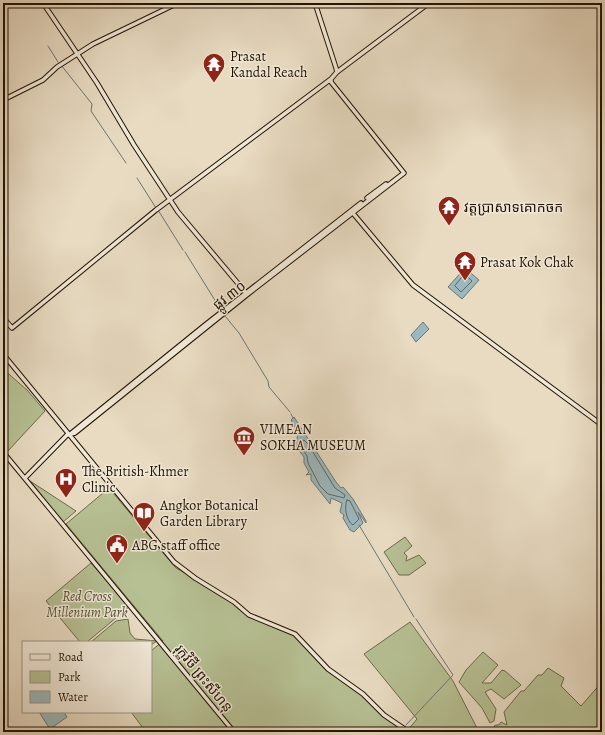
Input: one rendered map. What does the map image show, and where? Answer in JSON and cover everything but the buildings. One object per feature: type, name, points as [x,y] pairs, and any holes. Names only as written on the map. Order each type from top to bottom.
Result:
[{"type":"street","points":[[43,3],[78,54],[182,216],[247,293]]},
{"type":"street","points":[[3,100],[43,80],[57,67],[93,44],[178,3]]},
{"type":"street","points":[[315,3],[336,72]]},
{"type":"street","points":[[3,323],[6,321],[12,328],[158,209],[331,79],[336,72],[428,3]]},
{"type":"street","name":"ផ្លូវ ៣០","points":[[25,478],[69,435],[247,293],[404,172],[332,84],[331,79]]},
{"type":"street","points":[[352,212],[413,285],[602,425]]},
{"type":"street","points":[[3,354],[177,565],[230,599],[249,615],[291,631],[310,648],[328,668],[363,694],[384,715],[409,732]]},
{"type":"street","name":"រុក្ខវិថី ព្រះសីហនុ","points":[[3,452],[234,732]]},
{"type":"green space","points":[[3,369],[27,390],[45,411],[7,452],[3,447]]},
{"type":"green space","points":[[30,481],[76,511],[63,522]]},
{"type":"green space","points":[[109,488],[176,568],[212,588],[246,612],[291,631],[328,669],[407,731],[417,719],[364,654],[410,622],[453,681],[479,732],[146,732],[132,713],[152,713],[152,650],[163,641],[66,524]]},
{"type":"green space","points":[[405,537],[412,546],[404,553],[407,556],[406,561],[419,555],[426,563],[409,575],[399,575],[384,552]]},
{"type":"green space","name":"Red Cross Millenium Park","points":[[91,563],[129,607],[88,641],[79,641],[46,601]]},
{"type":"green space","points":[[128,619],[130,633],[135,639],[157,641],[152,644],[152,641],[92,641],[116,621]]},
{"type":"green space","points":[[483,652],[498,665],[482,683],[491,683],[502,670],[521,685],[504,699],[491,689],[485,692],[496,709],[494,721],[490,723],[482,708],[459,682],[466,670]]},
{"type":"green space","points":[[548,668],[564,678],[561,686],[581,706],[602,682],[602,732],[497,732],[494,726],[499,725],[501,722],[507,725],[504,712],[521,691],[524,691],[538,675],[542,675]]},
{"type":"water","points":[[465,268],[479,280],[462,299],[448,287]]},
{"type":"water","points":[[423,322],[429,329],[416,342],[411,335]]},
{"type":"water","points":[[294,417],[336,482],[341,488],[343,487],[353,499],[366,521],[366,523],[358,512],[363,523],[354,532],[350,530],[343,518],[344,515],[340,512],[342,503],[331,498],[330,504],[311,480],[311,474],[306,475],[309,472],[304,463],[304,457],[294,444],[297,435],[296,429],[291,420]]},
{"type":"water","points":[[40,713],[65,713],[67,717],[50,729]]},
{"type":"waterway","points":[[48,46],[58,62]]},
{"type":"waterway","points":[[61,65],[92,104],[91,111],[126,163]]},
{"type":"waterway","points":[[137,178],[156,208]]},
{"type":"waterway","points":[[158,210],[183,250]]},
{"type":"waterway","points":[[185,252],[221,310]]},
{"type":"waterway","points":[[225,316],[239,333],[268,381],[269,387],[290,412]]},
{"type":"waterway","points":[[291,414],[293,418]]},
{"type":"waterway","points":[[359,525],[414,617]]},
{"type":"waterway","points":[[406,725],[453,675],[416,619]]},
{"type":"place","name":"Prasat Kandal Reach","points":[[214,84]]},
{"type":"place","name":"វត្តប្រាសាទគោកចក","points":[[449,226]]},
{"type":"place","name":"Prasat Kok Chak","points":[[465,282]]},
{"type":"place","name":"VIMEAN SOKHA MUSEUM","points":[[244,456]]},
{"type":"place","name":"The British-Khmer Clinic","points":[[66,498]]},
{"type":"place","name":"Angkor Botanical Garden Library","points":[[144,532]]},
{"type":"place","name":"ABG staff office","points":[[117,564]]}]
